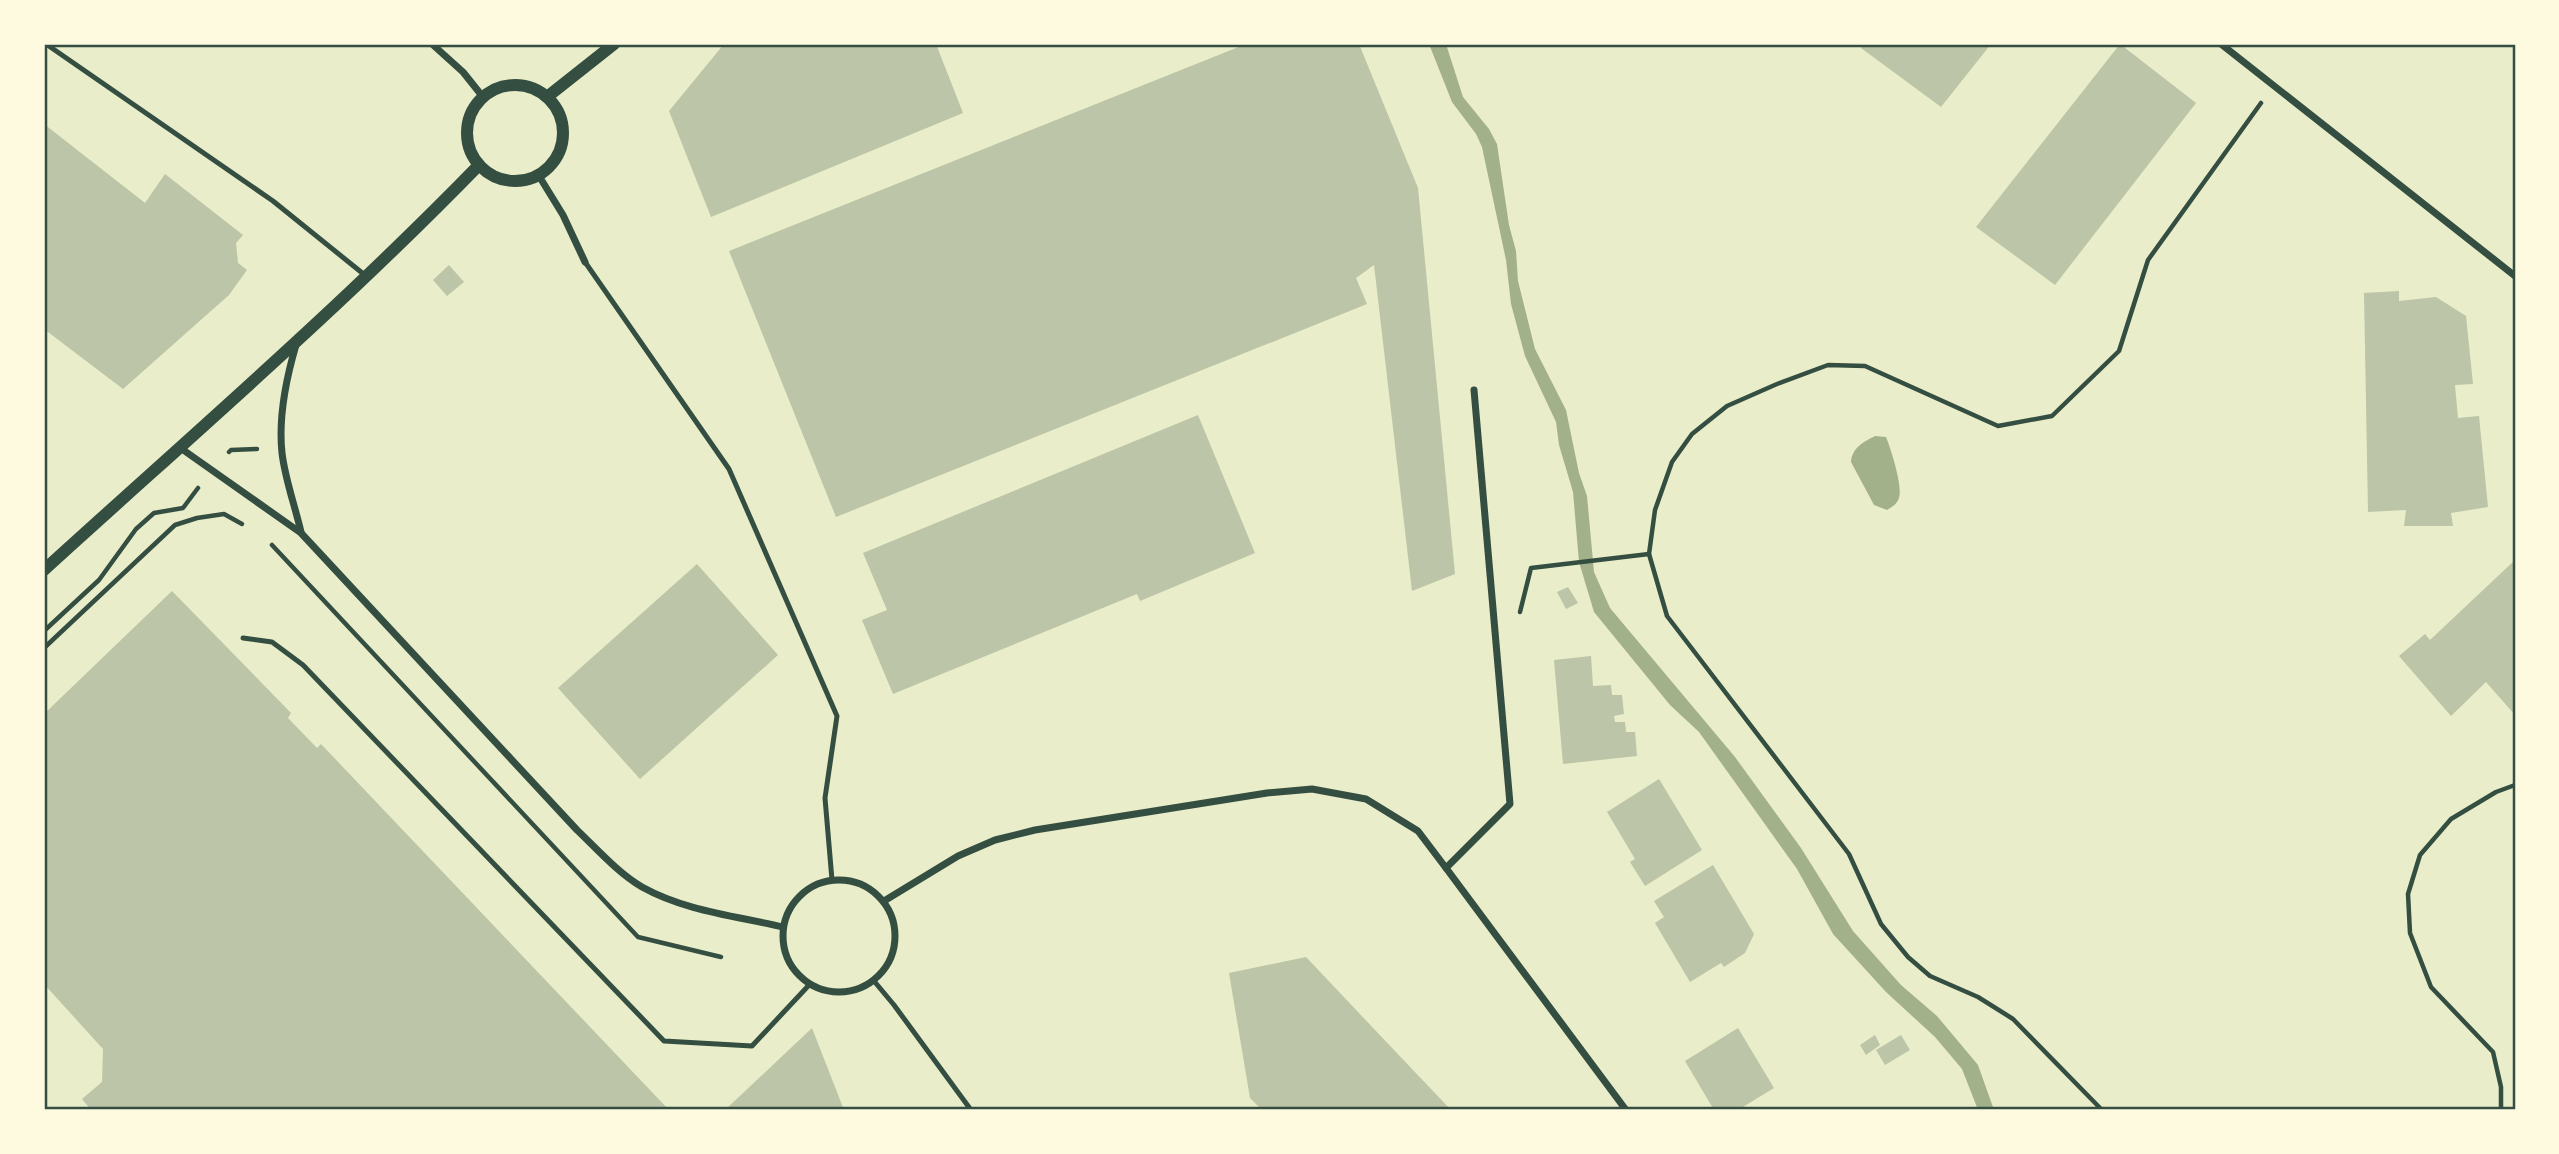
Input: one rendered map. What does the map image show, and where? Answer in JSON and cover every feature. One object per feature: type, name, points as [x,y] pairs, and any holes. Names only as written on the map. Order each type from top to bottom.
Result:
[{"type":"street","points":[[432,44],[463,72],[483,97]]},
{"type":"street","points":[[547,97],[614,44]]},
{"type":"street","points":[[2221,44],[2515,276]]},
{"type":"street","points":[[508,85],[535,89],[547,97],[557,108],[563,123],[564,138],[560,153],[551,166],[539,176],[524,181],[507,182],[492,176],[471,155],[467,130],[474,106],[495,89],[508,85]]},
{"type":"street","points":[[44,570],[297,341],[479,165]]},
{"type":"street","points":[[539,176],[563,215],[585,262]]},
{"type":"street","points":[[297,341],[286,378],[282,453],[301,533]]},
{"type":"street","points":[[1446,868],[1510,804],[1474,390]]},
{"type":"street","points":[[178,447],[301,533],[607,860],[640,886],[680,904],[783,927]]},
{"type":"street","points":[[884,901],[958,856],[995,840],[1035,831],[1267,793],[1312,789],[1366,799],[1418,831],[1626,1110]]},
{"type":"street","points":[[832,880],[852,881],[870,888],[884,901],[893,917],[896,935],[894,953],[886,969],[874,981],[842,993],[810,984],[797,973],[788,959],[783,943],[783,927],[789,910],[800,895],[814,885],[832,880]]},
{"type":"lane","points":[[46,44],[273,201],[366,276]]},
{"type":"lane","points":[[585,262],[729,469],[836,716],[825,798],[832,880]]},
{"type":"lane","points":[[243,638],[272,642],[303,665],[664,1041],[752,1046],[810,984]]},
{"type":"lane","points":[[874,981],[971,1110]]},
{"type":"path","points":[[2102,1110],[2013,1019],[1978,997],[1930,976],[1908,957],[1881,924],[1849,854],[1667,616],[1649,554],[1655,510],[1672,462],[1692,434],[1727,406],[1828,365],[1865,366],[1998,426],[2052,416],[2119,352],[2148,260],[2274,86]]},
{"type":"path","points":[[44,631],[99,580],[136,529],[154,513],[183,508],[231,450],[263,449],[282,453]]},
{"type":"path","points":[[44,648],[174,525],[224,514],[245,526]]},
{"type":"path","points":[[265,538],[638,936],[721,957]]},
{"type":"path","points":[[1519,617],[1531,568],[1649,554]]},
{"type":"path","points":[[2501,1110],[2501,1087],[2493,1052],[2431,987],[2410,933],[2408,894],[2420,855],[2451,819],[2515,785]]},
{"type":"shaded area","points":[[1429,44],[1446,44],[1463,97],[1489,129],[1497,144],[1509,225],[1516,251],[1518,281],[1535,349],[1566,410],[1579,473],[1587,496],[1594,572],[1610,608],[1735,757],[1801,848],[1853,931],[1901,985],[1937,1016],[1978,1065],[1994,1110],[1978,1110],[1962,1069],[1935,1037],[1886,992],[1833,934],[1797,869],[1699,732],[1670,705],[1594,612],[1579,562],[1573,492],[1559,445],[1556,422],[1525,356],[1511,304],[1506,260],[1482,147],[1476,134],[1452,102]]},
{"type":"shaded area","points":[[1875,436],[1886,437],[1899,486],[1898,500],[1887,510],[1874,505],[1851,462],[1856,449]]},
{"type":"building","points":[[724,44],[936,44],[963,113],[711,217],[669,111]]},
{"type":"building","points":[[1246,44],[1359,44],[1418,188],[1455,574],[1412,591],[1374,265],[1356,278],[1367,304],[836,517],[729,251]]},
{"type":"building","points":[[1864,44],[1991,44],[1941,107],[1861,48]]},
{"type":"building","points":[[2120,44],[2196,103],[2055,285],[1976,227]]},
{"type":"building","points":[[44,124],[145,203],[165,174],[243,235],[236,243],[238,263],[247,270],[229,295],[123,389],[44,329]]},
{"type":"building","points":[[449,265],[464,282],[447,296],[433,280]]},
{"type":"building","points":[[2399,291],[2399,301],[2436,297],[2466,316],[2473,384],[2455,385],[2458,418],[2479,416],[2488,507],[2451,513],[2453,526],[2404,526],[2406,510],[2368,512],[2364,293]]},
{"type":"building","points":[[1198,415],[1255,553],[1140,601],[1137,594],[893,694],[862,620],[887,610],[863,553]]},
{"type":"building","points":[[2515,560],[2515,715],[2486,682],[2451,716],[2399,656],[2425,634],[2430,640]]},
{"type":"building","points":[[697,564],[778,655],[640,779],[558,688]]},
{"type":"building","points":[[1568,587],[1578,603],[1566,609],[1557,592]]},
{"type":"building","points":[[172,591],[291,713],[288,718],[317,748],[321,744],[669,1110],[91,1110],[82,1099],[102,1082],[103,1049],[44,984],[44,714]]},
{"type":"building","points":[[1591,656],[1593,686],[1611,685],[1612,695],[1622,695],[1624,714],[1614,716],[1615,722],[1625,722],[1626,732],[1635,732],[1637,756],[1563,764],[1554,660]]},
{"type":"building","points":[[1659,779],[1702,850],[1645,886],[1630,862],[1635,859],[1607,812]]},
{"type":"building","points":[[1713,865],[1754,934],[1745,953],[1724,967],[1721,963],[1690,982],[1655,923],[1664,917],[1654,901]]},
{"type":"building","points":[[1306,957],[1451,1110],[1262,1110],[1250,1098],[1229,973]]},
{"type":"building","points":[[812,1028],[844,1110],[725,1110]]},
{"type":"building","points":[[1738,1028],[1774,1088],[1738,1110],[1714,1110],[1685,1061]]},
{"type":"building","points":[[1875,1035],[1880,1045],[1866,1055],[1860,1045]]},
{"type":"building","points":[[1901,1035],[1910,1050],[1885,1065],[1876,1050]]}]
